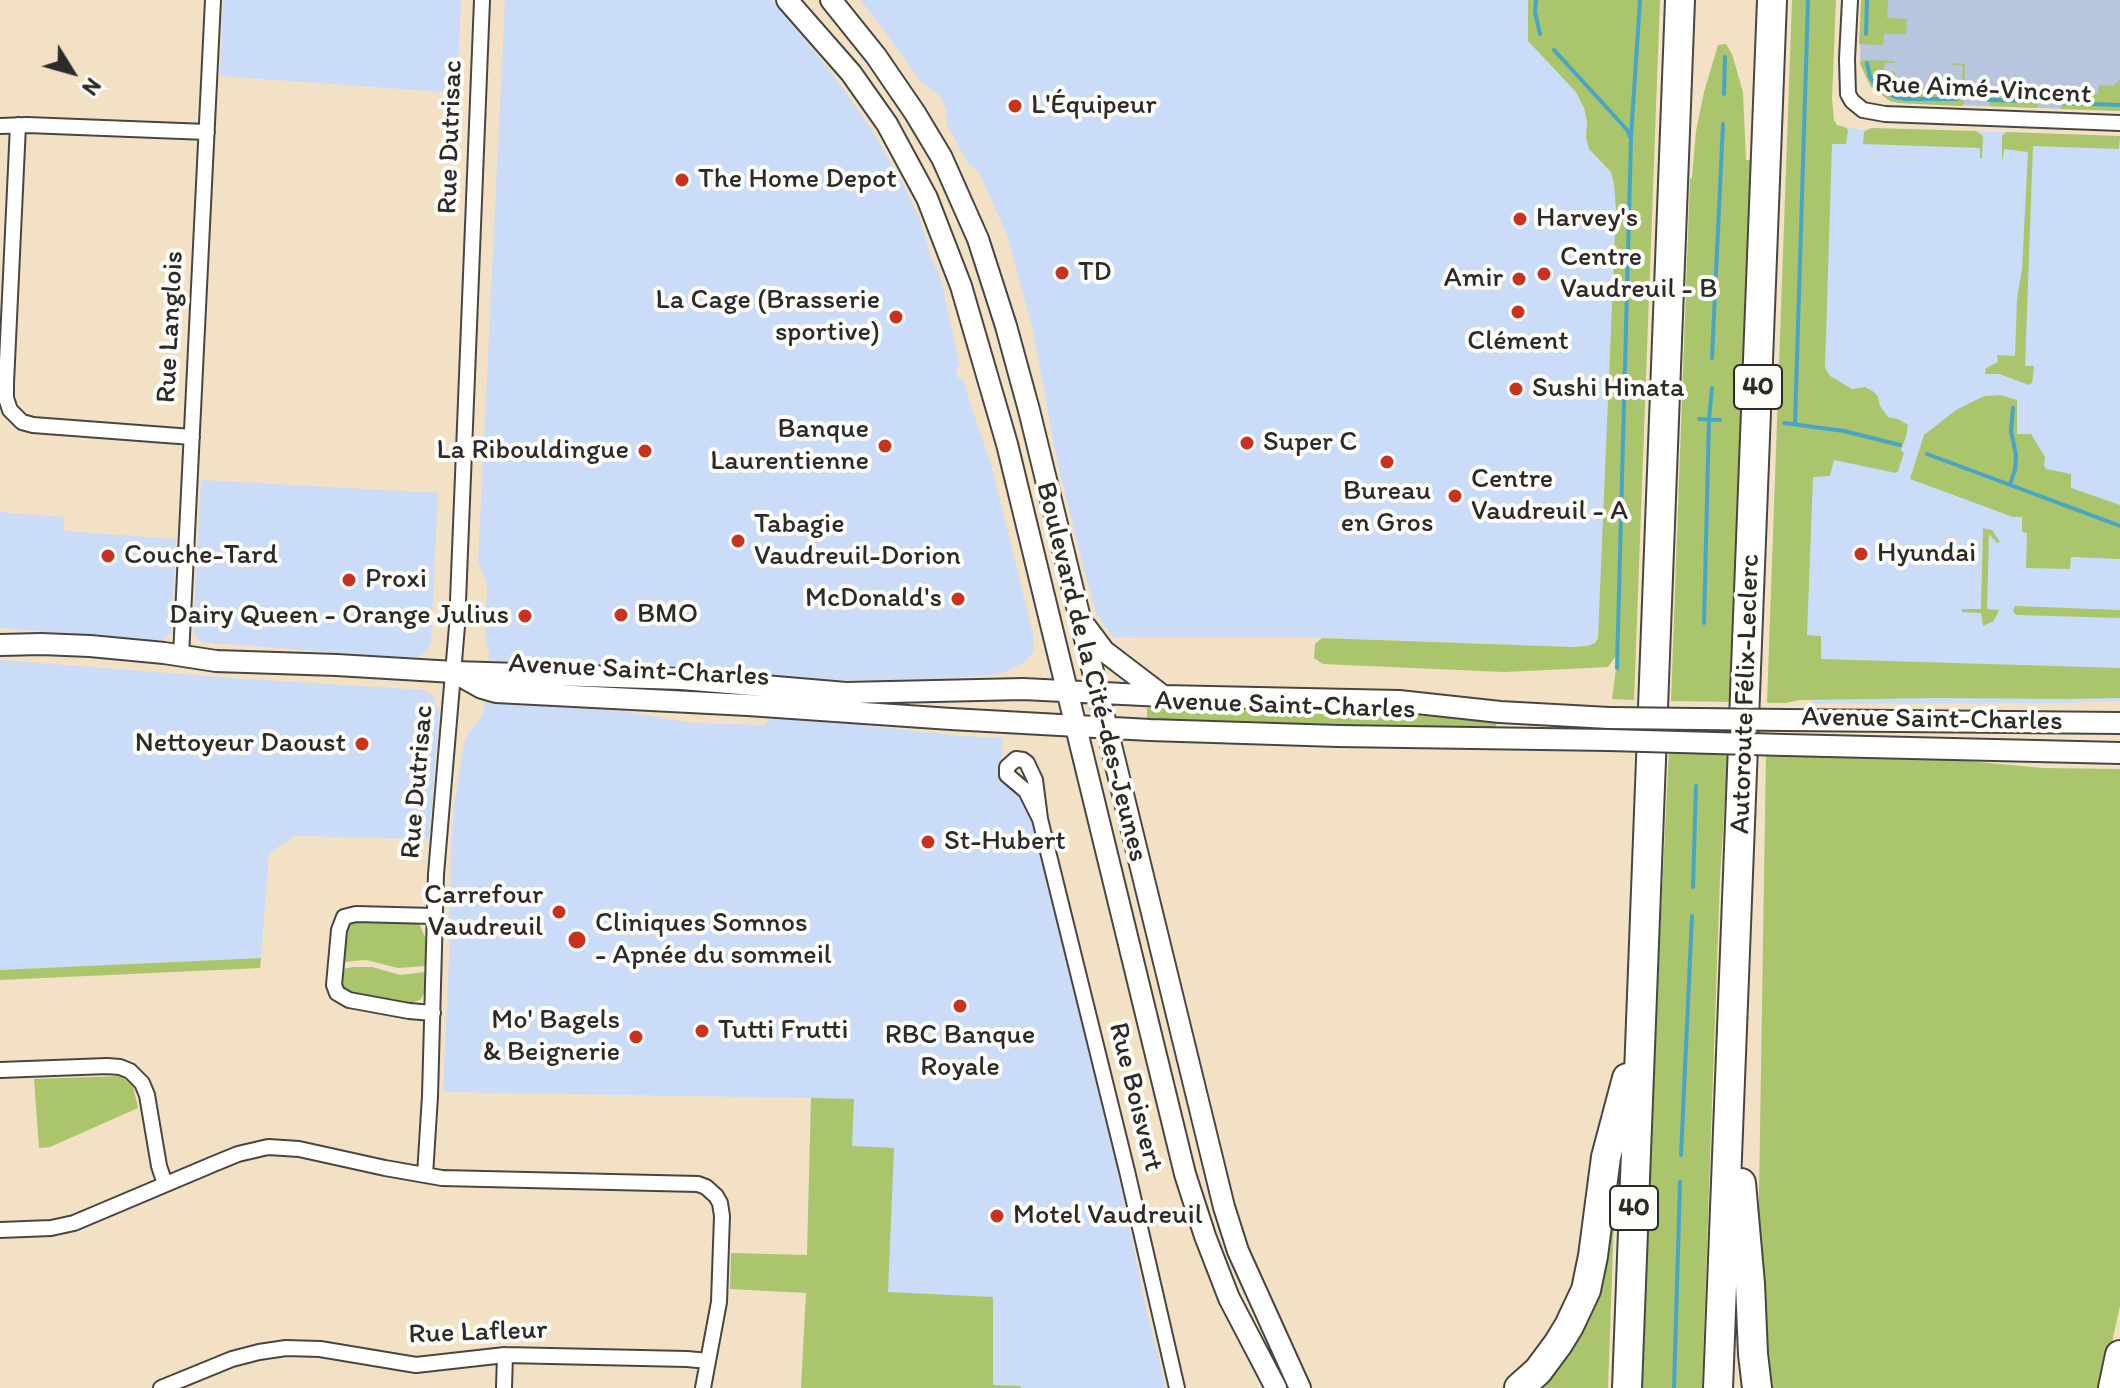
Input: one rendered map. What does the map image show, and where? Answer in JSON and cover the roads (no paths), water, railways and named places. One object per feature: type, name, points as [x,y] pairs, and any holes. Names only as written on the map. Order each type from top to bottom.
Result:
[{"type":"highway","name":"40","points":[[1627,1388],[1680,0]]},
{"type":"highway","name":"Autoroute Félix-Leclerc","points":[[1718,1388],[1772,0]]},
{"type":"highway","points":[[1519,1388],[1538,1371],[1558,1344],[1586,1290],[1606,1157],[1641,1027]]},
{"type":"highway","points":[[1731,1059],[1757,1388]]},
{"type":"highway","points":[[2113,1388],[2120,1355]]},
{"type":"main road","name":"Boulevard de la Cité-des-Jeunes","points":[[787,0],[851,73],[899,145],[927,198],[961,286],[1002,424],[1175,1137],[1193,1200],[1229,1298],[1276,1388]]},
{"type":"main road","name":"Boulevard de la Cité-des-Jeunes","points":[[831,0],[876,56],[942,158],[972,224],[995,291],[1021,382],[1231,1231],[1248,1276],[1300,1388]]},
{"type":"main road","points":[[1080,619],[1104,651],[1163,696]]},
{"type":"main road","name":"Avenue Saint-Charles","points":[[0,645],[90,646],[216,661],[671,678],[846,693],[1023,689],[1163,696],[1399,701],[1500,712],[1609,718],[2120,723]]},
{"type":"main road","name":"Avenue Saint-Charles","points":[[454,672],[482,688],[496,692],[1107,728],[2120,753]]},
{"type":"street","name":"Rue Langlois","points":[[181,656],[213,0]]},
{"type":"street","name":"Rue Dutrisac","points":[[425,1175],[433,1013],[433,916],[458,614],[482,0]]},
{"type":"street","name":"Rue Aimé-Vincent","points":[[1850,0],[1848,94],[1863,110],[1885,114],[2120,123]]},
{"type":"street","points":[[18,125],[6,383],[10,410],[22,422],[33,425],[192,437]]},
{"type":"street","points":[[0,126],[207,132]]},
{"type":"street","name":"Rue Boisvert","points":[[1040,819],[1177,1388]]},
{"type":"street","points":[[433,916],[356,914],[344,917],[339,930],[334,985],[337,993],[349,1000],[433,1013]]},
{"type":"street","points":[[0,1070],[107,1066],[130,1071],[142,1083],[147,1095],[165,1184]]},
{"type":"street","points":[[0,1230],[51,1228],[74,1223],[238,1154],[268,1147],[299,1149],[442,1178],[691,1183],[706,1187],[716,1196],[723,1223],[719,1302],[703,1388]]},
{"type":"street","name":"Rue Lafleur","points":[[161,1388],[232,1359],[286,1348],[320,1349],[409,1365],[505,1355],[708,1361]]},
{"type":"street","points":[[504,1388],[505,1355]]},
{"type":"waterway","points":[[1536,0],[1540,34]]},
{"type":"waterway","points":[[1631,137],[1640,0]]},
{"type":"waterway","points":[[1795,424],[1808,0]]},
{"type":"waterway","points":[[1866,34],[1867,0]]},
{"type":"waterway","points":[[1554,50],[1628,131],[1631,139],[1617,668]]},
{"type":"waterway","points":[[1724,94],[1725,57]]},
{"type":"waterway","points":[[1867,63],[1876,86],[1895,97],[1957,99]]},
{"type":"waterway","points":[[1989,100],[2028,101]]},
{"type":"waterway","points":[[2063,103],[2120,105]]},
{"type":"waterway","points":[[1712,358],[1723,124]]},
{"type":"waterway","points":[[1704,623],[1712,388]]},
{"type":"waterway","points":[[2010,484],[2016,455],[2011,431],[2013,408]]},
{"type":"waterway","points":[[1699,419],[1720,420]]},
{"type":"waterway","points":[[1784,423],[1844,431],[1900,445]]},
{"type":"waterway","points":[[1927,454],[2120,526]]},
{"type":"waterway","points":[[1693,887],[1696,786]]},
{"type":"waterway","points":[[1681,1155],[1692,916]]},
{"type":"waterway","points":[[1674,1388],[1680,1182]]},
{"type":"place","name":"L'Équipeur","points":[[1015,106]]},
{"type":"place","name":"The Home Depot","points":[[682,180]]},
{"type":"place","name":"Harvey's","points":[[1520,219]]},
{"type":"place","name":"TD","points":[[1062,273]]},
{"type":"place","name":"Centre Vaudreuil - B","points":[[1544,274]]},
{"type":"place","name":"Amir","points":[[1519,279]]},
{"type":"place","name":"Clément","points":[[1518,312]]},
{"type":"place","name":"La Cage (Brasserie sportive)","points":[[896,317]]},
{"type":"place","name":"Sushi Hinata","points":[[1516,389]]},
{"type":"place","name":"Super C","points":[[1247,443]]},
{"type":"place","name":"Banque Laurentienne","points":[[885,446]]},
{"type":"place","name":"La Ribouldingue","points":[[645,451]]},
{"type":"place","name":"Bureau en Gros","points":[[1387,462]]},
{"type":"place","name":"Centre Vaudreuil - A","points":[[1455,496]]},
{"type":"place","name":"Tabagie Vaudreuil-Dorion","points":[[738,541]]},
{"type":"place","name":"Hyundai","points":[[1861,554]]},
{"type":"place","name":"Couche-Tard","points":[[108,556]]},
{"type":"place","name":"Proxi","points":[[349,580]]},
{"type":"place","name":"McDonald's","points":[[958,599]]},
{"type":"place","name":"BMO","points":[[621,615]]},
{"type":"place","name":"Dairy Queen - Orange Julius","points":[[525,616]]},
{"type":"place","name":"Nettoyeur Daoust","points":[[362,744]]},
{"type":"place","name":"St-Hubert","points":[[928,842]]},
{"type":"place","name":"Carrefour Vaudreuil","points":[[559,912]]},
{"type":"place","name":"Cliniques Somnos - Apnée du sommeil","points":[[577,940]]},
{"type":"place","name":"RBC Banque Royale","points":[[960,1006]]},
{"type":"place","name":"Tutti Frutti","points":[[702,1031]]},
{"type":"place","name":"Mo' Bagels & Beignerie","points":[[636,1037]]},
{"type":"place","name":"Motel Vaudreuil","points":[[997,1216]]}]
